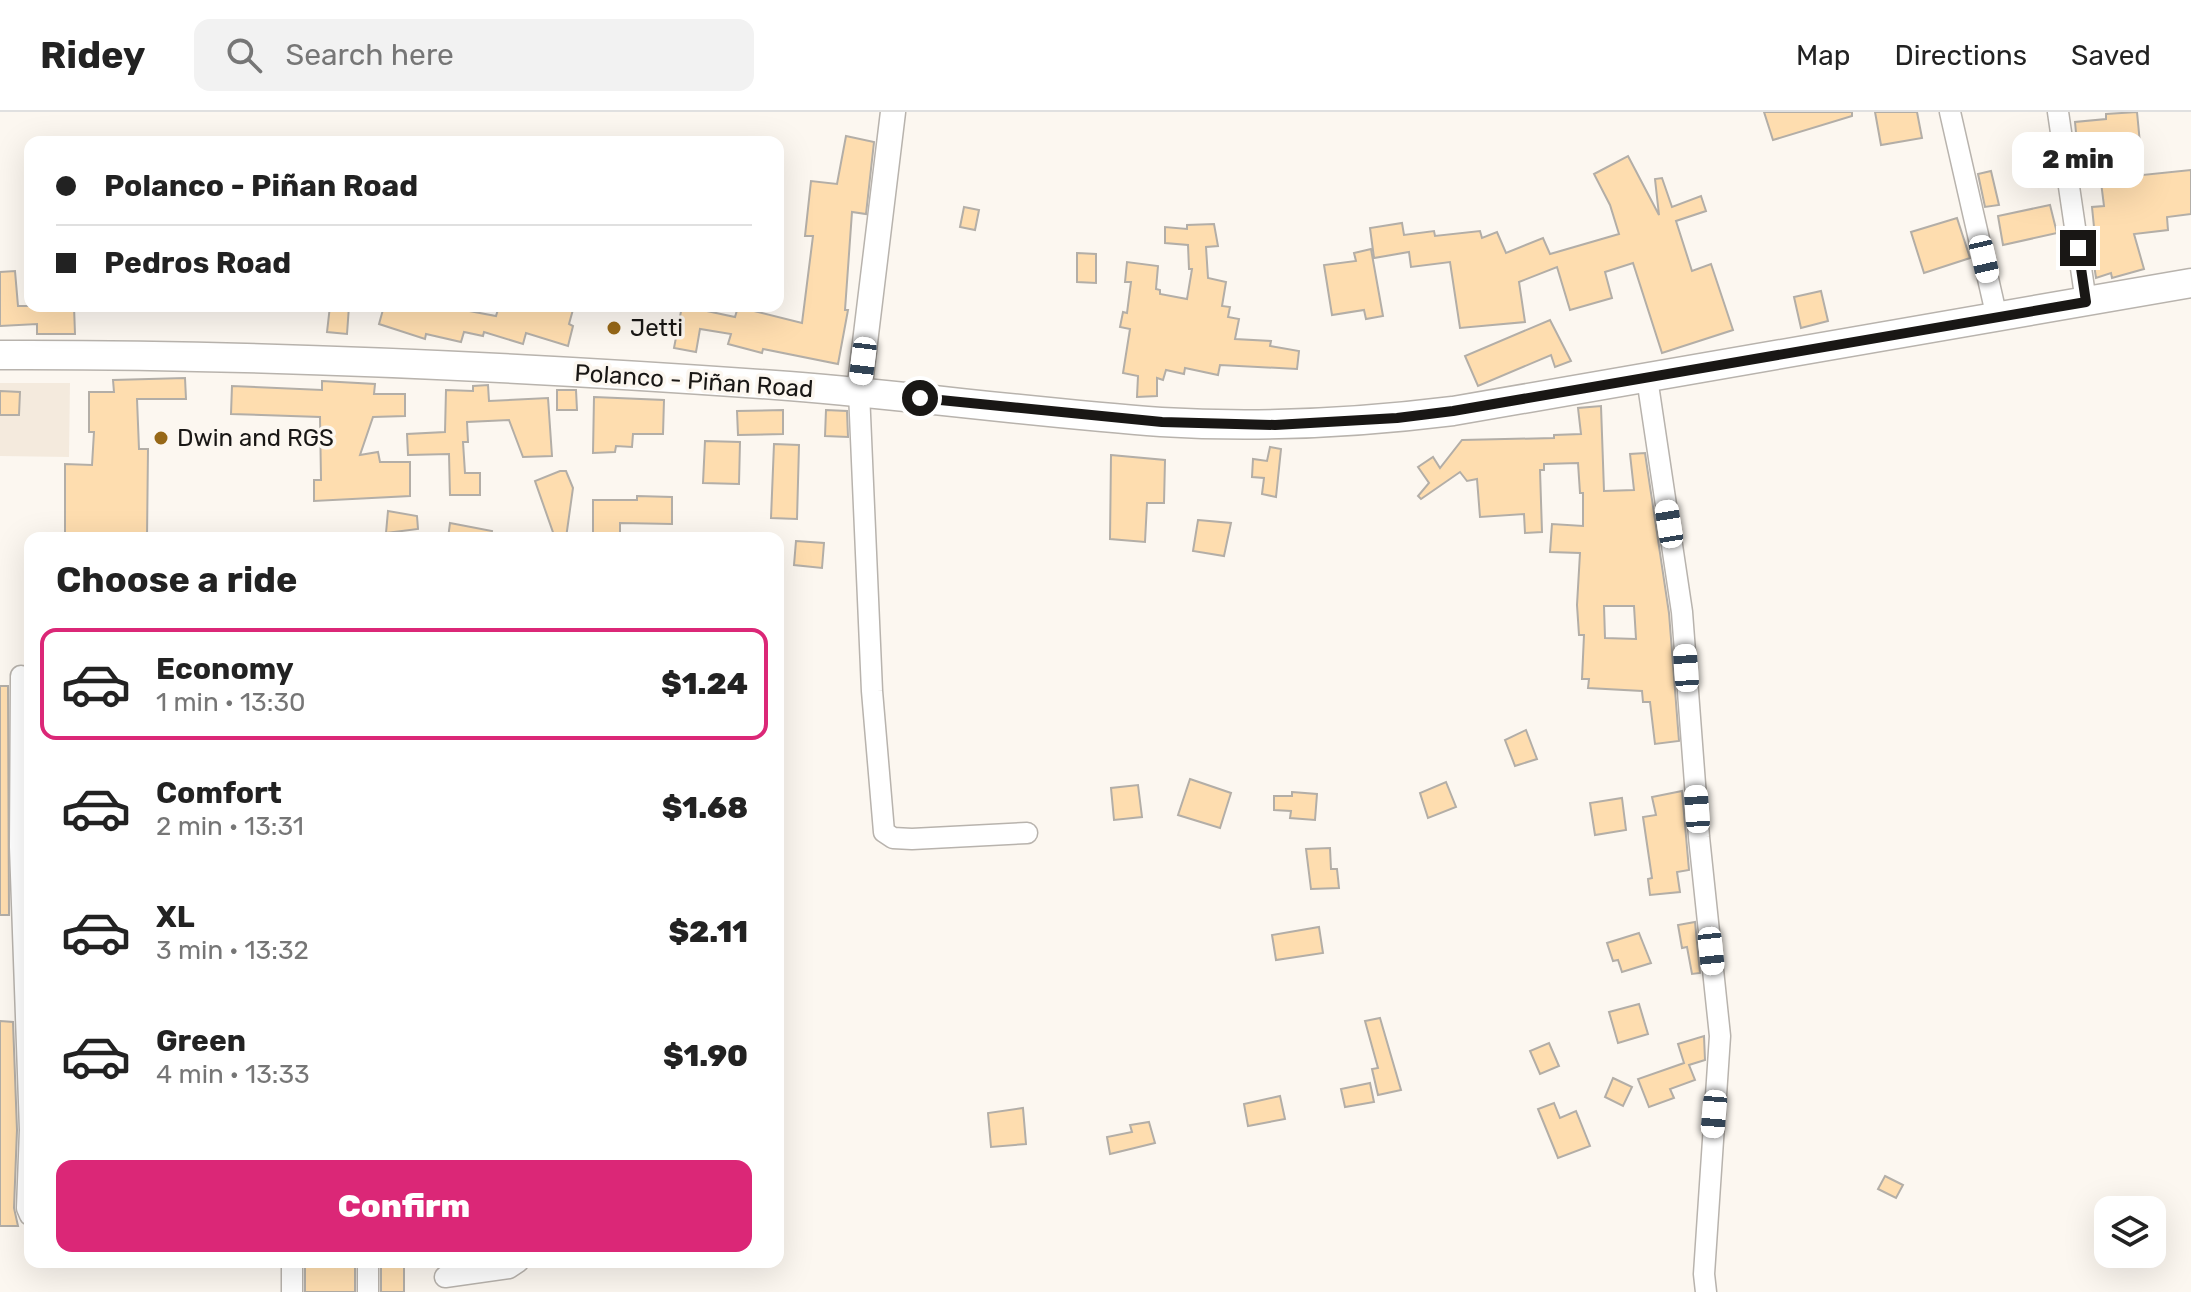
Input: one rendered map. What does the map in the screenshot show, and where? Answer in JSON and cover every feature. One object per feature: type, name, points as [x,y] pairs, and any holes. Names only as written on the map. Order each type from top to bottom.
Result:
[{"type":"main road","name":"Polanco - Piñan Road","points":[[0,355],[250,356],[574,373],[859,392],[1162,422],[1275,425],[1384,419],[1453,411],[2191,283]]},
{"type":"street","points":[[893,112],[859,392],[872,691],[884,832],[893,838],[912,839],[1027,833]]},
{"type":"street","points":[[1950,112],[1997,318]]},
{"type":"street","points":[[2058,112],[2086,302]]},
{"type":"street","points":[[1647,378],[1682,612],[1699,837],[1720,1036],[1705,1244],[1706,1292]]},
{"type":"street","points":[[0,675],[24,676]]},
{"type":"street","points":[[24,733],[20,847],[24,950]]},
{"type":"street","points":[[292,1268],[292,1292]]},
{"type":"street","points":[[368,1268],[368,1292]]},
{"type":"street","points":[[445,1277],[509,1268]]},
{"type":"shaded area","points":[[0,383],[70,383],[69,457],[0,456]]},
{"type":"building","points":[[1764,112],[1852,112],[1852,116],[1773,140]]},
{"type":"building","points":[[1875,112],[1917,112],[1922,138],[1881,145]]},
{"type":"building","points":[[2137,112],[2143,175],[2191,170],[2191,214],[2167,217],[2168,230],[2134,234],[2144,269],[2112,278],[2111,273],[2096,278],[2092,207],[2104,206],[2101,182],[2107,181],[2104,151],[2078,154],[2075,122],[2106,119],[2106,114]]},
{"type":"building","points":[[846,136],[874,142],[866,214],[852,212],[845,310],[848,310],[838,364],[763,349],[762,353],[728,344],[731,334],[700,329],[696,352],[674,348],[681,312],[711,312],[735,317],[736,312],[758,312],[802,323],[813,236],[805,236],[811,181],[837,184]]},
{"type":"building","points":[[1628,156],[1659,215],[1655,179],[1662,178],[1672,207],[1701,196],[1706,211],[1676,221],[1692,271],[1711,264],[1733,330],[1662,353],[1633,263],[1605,272],[1612,298],[1570,310],[1557,267],[1519,282],[1525,322],[1460,328],[1450,262],[1411,267],[1409,252],[1374,258],[1370,228],[1402,223],[1404,235],[1434,231],[1435,236],[1480,231],[1482,238],[1497,232],[1506,253],[1543,238],[1550,254],[1619,234],[1610,205],[1594,174]]},
{"type":"building","points":[[1991,171],[1999,205],[1985,207],[1978,174]]},
{"type":"building","points":[[2050,205],[2057,233],[2003,245],[1998,216]]},
{"type":"building","points":[[964,207],[979,210],[975,230],[960,227]]},
{"type":"building","points":[[1957,218],[1970,258],[1924,273],[1911,232]]},
{"type":"building","points":[[1214,224],[1218,246],[1206,247],[1208,278],[1226,282],[1222,306],[1230,307],[1228,317],[1239,319],[1235,339],[1271,341],[1270,346],[1299,351],[1297,369],[1220,365],[1218,375],[1185,368],[1184,374],[1166,370],[1163,380],[1157,378],[1157,396],[1137,397],[1138,376],[1123,373],[1130,329],[1120,327],[1123,312],[1127,313],[1131,282],[1125,282],[1127,262],[1158,266],[1156,289],[1160,290],[1160,294],[1187,299],[1192,269],[1189,269],[1188,245],[1165,243],[1165,227],[1187,229],[1187,225]]},
{"type":"building","points":[[1371,249],[1383,316],[1366,319],[1364,310],[1332,315],[1324,265],[1356,261],[1354,253]]},
{"type":"building","points":[[1077,253],[1096,254],[1096,283],[1077,282]]},
{"type":"building","points":[[15,271],[18,306],[24,306],[24,312],[74,312],[75,334],[37,334],[37,324],[0,326],[0,272]]},
{"type":"building","points":[[1821,291],[1828,321],[1801,328],[1794,297]]},
{"type":"building","points":[[329,312],[349,312],[347,334],[327,332]]},
{"type":"building","points":[[382,312],[474,312],[496,316],[497,312],[572,312],[569,324],[573,326],[568,346],[526,333],[523,344],[484,332],[483,336],[464,332],[461,342],[426,334],[425,339],[379,324]]},
{"type":"building","points":[[1550,320],[1571,361],[1555,367],[1551,355],[1478,386],[1465,356]]},
{"type":"building","points":[[185,378],[186,399],[137,399],[139,449],[148,449],[147,532],[65,532],[65,464],[92,465],[94,432],[89,432],[89,392],[114,392],[113,380]]},
{"type":"building","points":[[322,381],[375,384],[374,394],[405,394],[405,416],[373,417],[360,455],[378,452],[380,462],[410,462],[410,496],[314,501],[314,480],[321,480],[320,417],[231,414],[232,386],[322,390]]},
{"type":"building","points":[[488,385],[489,401],[548,398],[552,456],[523,457],[509,420],[467,422],[468,442],[463,442],[465,473],[480,473],[480,495],[450,495],[449,454],[408,455],[407,434],[445,432],[446,390],[473,391],[473,386]]},
{"type":"building","points":[[557,390],[576,390],[577,410],[557,410]]},
{"type":"building","points":[[0,391],[20,392],[19,415],[0,415]]},
{"type":"building","points":[[594,397],[664,400],[663,434],[633,434],[632,447],[616,446],[615,452],[593,453]]},
{"type":"building","points":[[1601,406],[1604,491],[1634,490],[1630,454],[1645,453],[1669,613],[1679,741],[1655,744],[1650,702],[1643,702],[1642,691],[1588,688],[1589,679],[1582,679],[1584,635],[1579,635],[1577,605],[1580,553],[1550,552],[1552,524],[1583,526],[1583,493],[1580,493],[1578,463],[1544,464],[1544,470],[1540,470],[1542,532],[1525,533],[1524,514],[1480,517],[1477,479],[1467,481],[1460,472],[1421,499],[1418,496],[1429,483],[1418,467],[1433,457],[1440,468],[1462,440],[1554,438],[1554,435],[1581,434],[1578,408]],"holes":[[[1604,606],[1634,606],[1636,639],[1605,638]]]},
{"type":"building","points":[[783,410],[783,434],[738,435],[737,411]]},
{"type":"building","points":[[826,410],[847,411],[848,437],[825,436]]},
{"type":"building","points":[[705,441],[740,442],[739,484],[703,483]]},
{"type":"building","points":[[774,444],[799,445],[797,519],[771,518]]},
{"type":"building","points":[[1270,447],[1281,449],[1276,497],[1262,494],[1264,478],[1252,477],[1253,459],[1267,461]]},
{"type":"building","points":[[1111,455],[1165,460],[1164,503],[1147,503],[1145,542],[1110,539]]},
{"type":"building","points":[[566,471],[573,488],[567,532],[553,532],[535,481]]},
{"type":"building","points":[[637,496],[672,497],[672,524],[620,523],[620,532],[593,532],[593,500],[637,500]]},
{"type":"building","points":[[388,511],[417,516],[418,529],[386,532]]},
{"type":"building","points":[[1198,520],[1231,523],[1224,556],[1193,551]]},
{"type":"building","points":[[450,523],[492,531],[492,532],[449,532]]},
{"type":"building","points":[[796,541],[824,543],[822,568],[794,565]]},
{"type":"building","points":[[0,686],[8,686],[9,915],[0,915]]},
{"type":"building","points":[[1526,730],[1537,759],[1515,766],[1505,740]]},
{"type":"building","points":[[1190,779],[1231,793],[1220,828],[1178,815]]},
{"type":"building","points":[[1446,782],[1456,807],[1428,818],[1420,793]]},
{"type":"building","points":[[1138,785],[1142,817],[1114,820],[1111,788]]},
{"type":"building","points":[[1682,791],[1689,870],[1677,872],[1680,892],[1650,895],[1648,879],[1652,878],[1643,817],[1656,815],[1652,797]]},
{"type":"building","points":[[1292,792],[1317,794],[1315,820],[1290,818],[1291,811],[1274,810],[1274,796],[1292,796]]},
{"type":"building","points":[[1622,798],[1626,830],[1595,835],[1590,803]]},
{"type":"building","points":[[1330,848],[1331,869],[1337,869],[1339,888],[1311,889],[1306,849]]},
{"type":"building","points":[[1695,922],[1700,973],[1692,974],[1687,947],[1682,948],[1678,925]]},
{"type":"building","points":[[1319,927],[1323,953],[1276,960],[1272,935]]},
{"type":"building","points":[[1639,933],[1651,963],[1622,972],[1618,960],[1613,961],[1607,943]]},
{"type":"building","points":[[1639,1004],[1648,1034],[1618,1043],[1609,1012]]},
{"type":"building","points":[[1380,1018],[1401,1090],[1378,1095],[1372,1069],[1378,1068],[1365,1021]]},
{"type":"building","points":[[0,1021],[13,1022],[17,1130],[14,1208],[18,1226],[0,1226]]},
{"type":"building","points":[[1704,1036],[1705,1060],[1689,1065],[1695,1080],[1670,1089],[1674,1098],[1649,1107],[1638,1079],[1684,1063],[1678,1044]]},
{"type":"building","points":[[1549,1043],[1559,1066],[1540,1074],[1530,1051]]},
{"type":"building","points":[[1613,1078],[1632,1087],[1623,1106],[1605,1097]]},
{"type":"building","points":[[1370,1083],[1374,1102],[1345,1107],[1341,1089]]},
{"type":"building","points":[[1280,1096],[1285,1119],[1248,1126],[1244,1104]]},
{"type":"building","points":[[1554,1103],[1560,1118],[1576,1111],[1590,1146],[1558,1158],[1538,1109]]},
{"type":"building","points":[[1023,1108],[1026,1144],[991,1147],[988,1113]]},
{"type":"building","points":[[1149,1122],[1155,1143],[1110,1154],[1107,1137],[1132,1132],[1130,1125]]},
{"type":"building","points":[[1885,1176],[1903,1185],[1896,1198],[1878,1189]]},
{"type":"building","points":[[305,1268],[355,1268],[355,1292],[305,1292]]},
{"type":"building","points":[[381,1268],[404,1268],[404,1292],[381,1292]]},
{"type":"place","name":"Jetti","points":[[614,328]]},
{"type":"place","name":"Dwin and RGS","points":[[161,438]]},
{"type":"route","points":[[920,398],[1162,422],[1275,425],[1397,418],[1453,411],[2086,302],[2078,248]]}]
